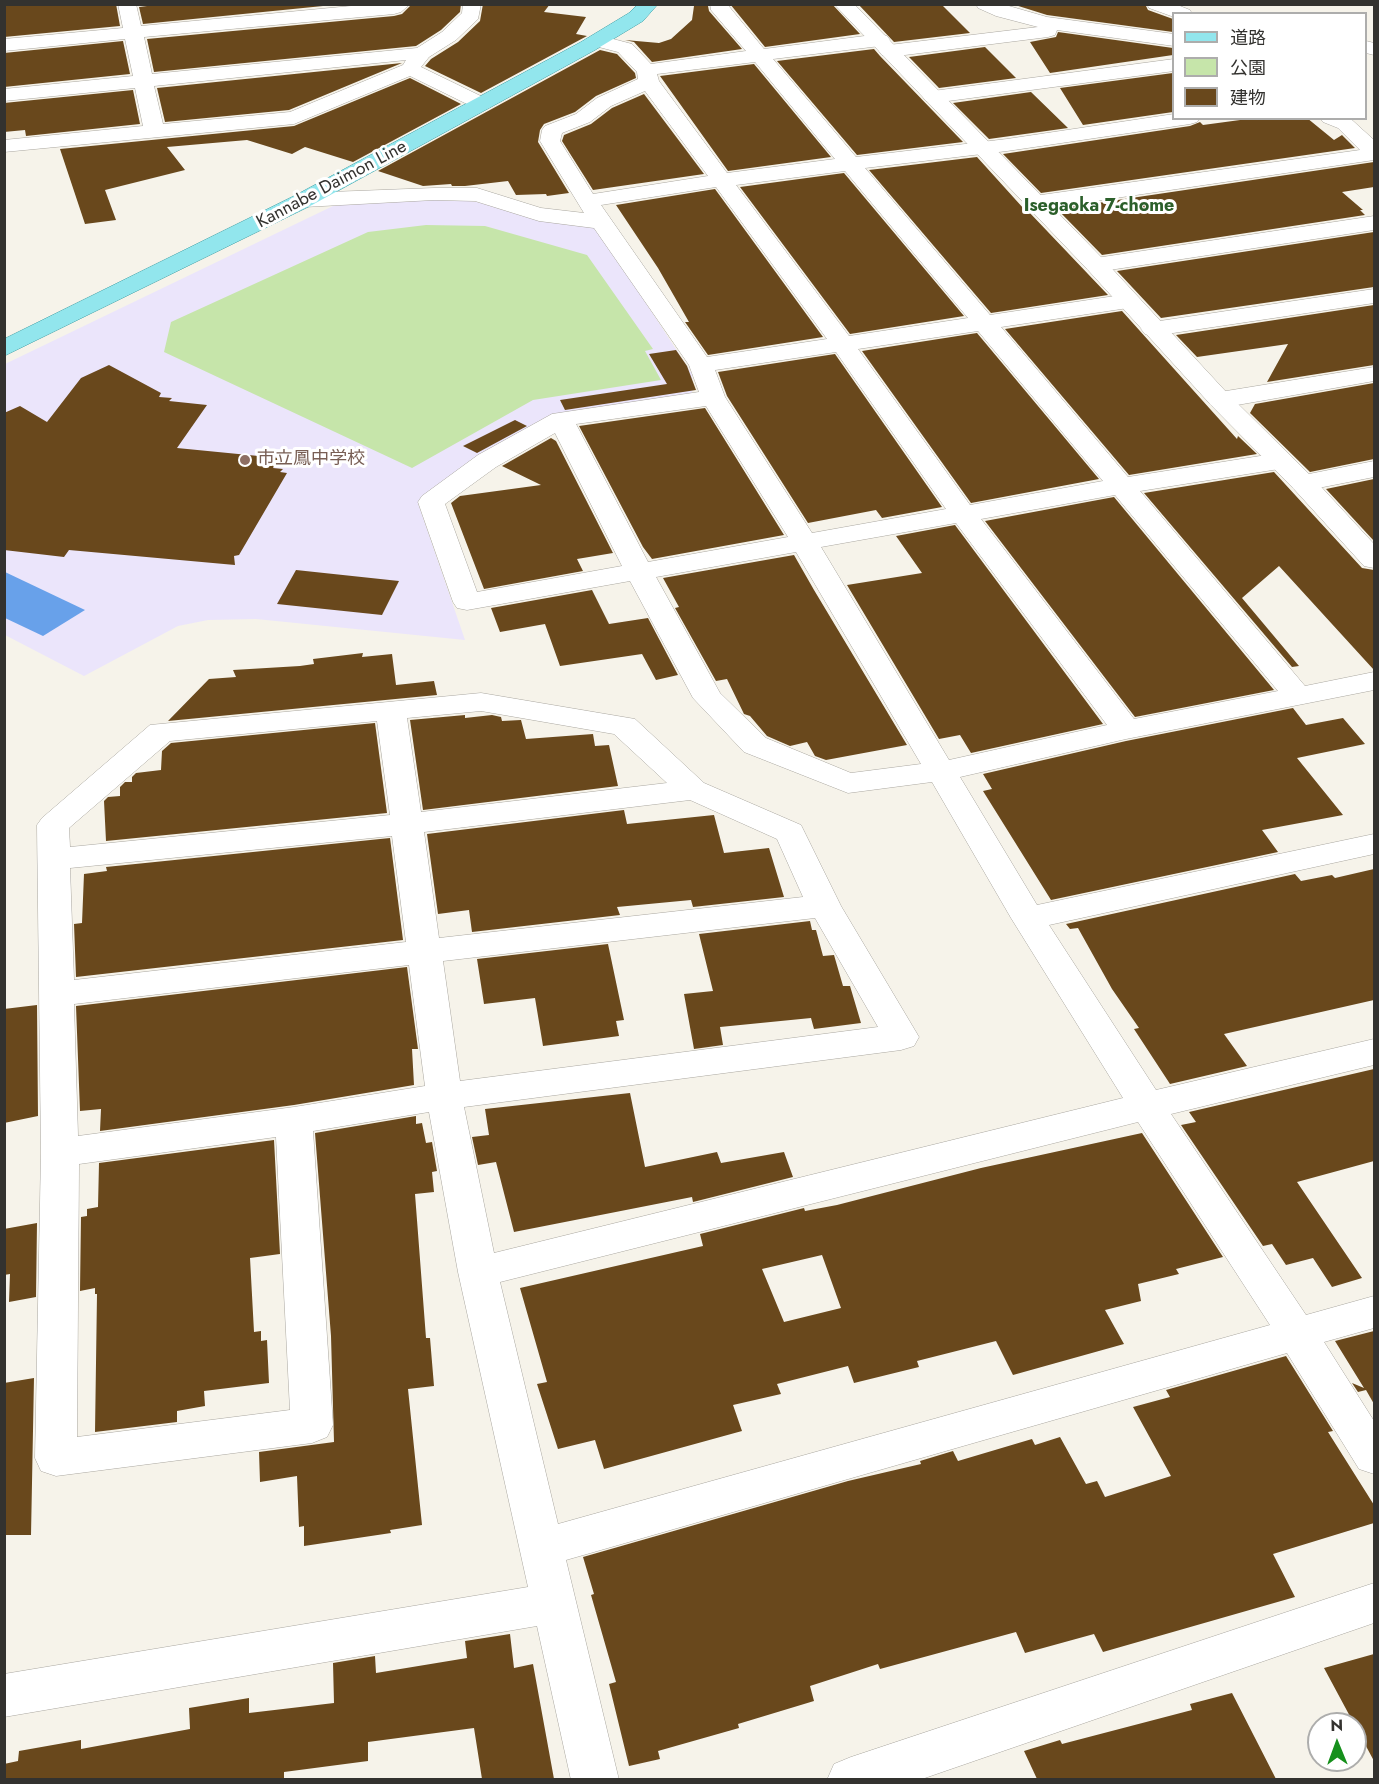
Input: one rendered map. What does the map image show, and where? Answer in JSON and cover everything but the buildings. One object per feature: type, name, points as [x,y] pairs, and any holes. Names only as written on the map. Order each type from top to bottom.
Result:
[{"type":"main road","name":"Kannabe Daimon Line","points":[[4,349],[304,200],[598,40],[636,17],[649,4]]},
{"type":"street","points":[[127,4],[154,130]]},
{"type":"street","points":[[4,45],[394,8],[400,4]]},
{"type":"street","points":[[4,146],[294,118],[410,69],[422,53],[449,36],[471,15],[472,4]]},
{"type":"street","points":[[843,4],[1096,265],[1153,329],[1279,461],[1303,483],[1374,560]]},
{"type":"street","points":[[985,4],[1003,12],[1077,28],[1172,40]]},
{"type":"street","points":[[1156,4],[1178,12]]},
{"type":"street","points":[[718,6],[1297,695]]},
{"type":"street","points":[[1077,28],[759,56],[648,76],[604,102],[583,118],[552,130],[550,141],[595,211],[701,365],[713,397],[805,543],[1028,918],[1374,1456]]},
{"type":"street","points":[[598,40],[625,48],[648,76],[964,515],[1126,730]]},
{"type":"street","points":[[4,95],[422,53]]},
{"type":"street","points":[[933,97],[1172,65]]},
{"type":"street","points":[[410,69],[482,104]]},
{"type":"street","points":[[304,200],[434,194],[477,195],[539,214],[595,211],[722,180],[980,147],[1007,146],[1177,120]]},
{"type":"street","points":[[1337,121],[1374,130]]},
{"type":"street","points":[[1337,121],[1374,152]]},
{"type":"street","points":[[1034,203],[1374,152]]},
{"type":"street","points":[[1096,265],[1374,223]]},
{"type":"street","points":[[1153,329],[1374,296]]},
{"type":"street","points":[[701,365],[1128,301]]},
{"type":"street","points":[[1220,400],[1374,374]]},
{"type":"street","points":[[713,397],[561,419],[487,461],[431,502],[467,602],[1120,486],[1279,461]]},
{"type":"street","points":[[561,419],[639,572],[708,698],[755,745],[848,783],[942,771],[1126,730],[1374,681]]},
{"type":"street","points":[[1303,483],[1374,469]]},
{"type":"street","points":[[60,1153],[294,1121],[444,1096],[901,1038],[824,906],[790,832],[693,790],[624,726],[481,702],[161,732],[53,825],[60,1153],[56,1458],[312,1425],[294,1121]]},
{"type":"street","points":[[391,710],[444,1096],[478,1272],[595,1779]]},
{"type":"street","points":[[52,859],[406,824],[693,790]]},
{"type":"street","points":[[1028,918],[1374,844]]},
{"type":"street","points":[[56,994],[824,906]]},
{"type":"street","points":[[478,1272],[1147,1106],[1374,1053]]},
{"type":"street","points":[[541,1548],[1374,1312]]},
{"type":"street","points":[[4,1696],[555,1603]]},
{"type":"street","points":[[851,1779],[1374,1603]]},
{"type":"shaded area","name":"市立鳳中学校","points":[[433,197],[477,202],[544,218],[596,226],[692,374],[693,390],[690,396],[552,416],[418,503],[465,640],[256,619],[208,620],[178,626],[84,676],[5,635],[5,364],[333,206],[381,199]]},
{"type":"green space","points":[[426,225],[485,226],[587,255],[653,349],[645,351],[661,380],[533,400],[412,468],[164,352],[171,322],[368,232]]},
{"type":"water","points":[[5,572],[85,610],[43,636],[5,618]]},
{"type":"place","name":"市立鳳中学校","points":[[245,460]]},
{"type":"district","name":"Isegaoka 7-chome","points":[[1099,207]]}]
